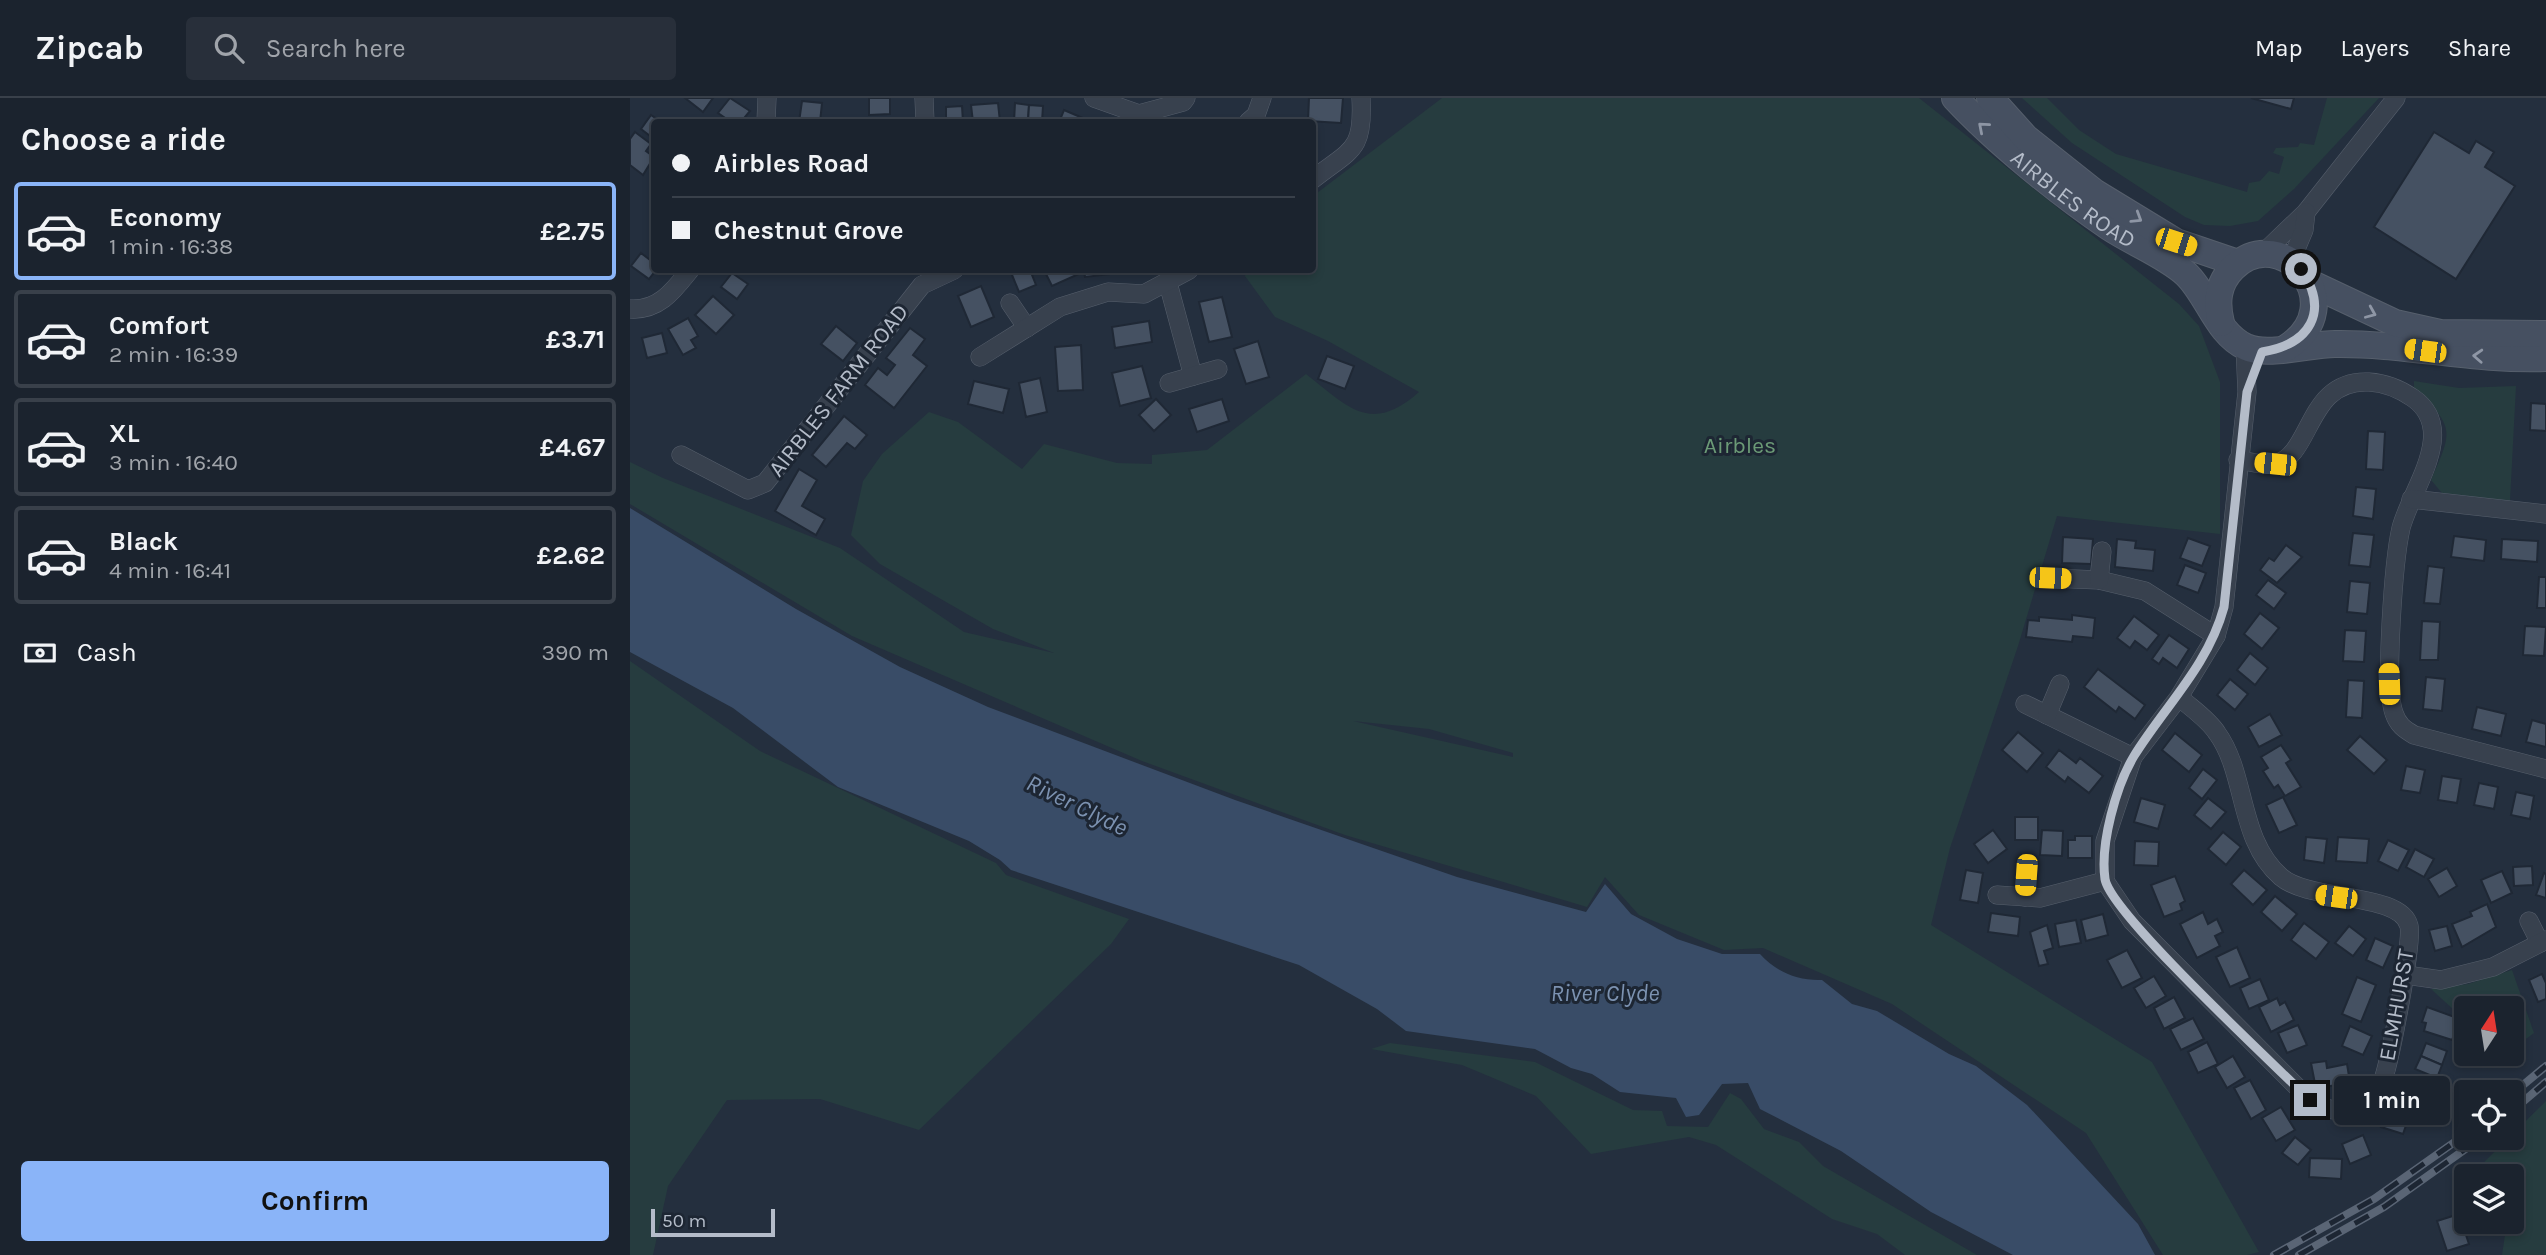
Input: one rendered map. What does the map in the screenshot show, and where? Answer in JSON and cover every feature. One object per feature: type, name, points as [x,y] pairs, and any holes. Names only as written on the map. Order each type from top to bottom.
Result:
[{"type":"main road","name":"AIRBLES ROAD","points":[[1955,98],[1980,125],[2108,226],[2186,274],[2230,336],[2264,349]]},
{"type":"main road","name":"AIRBLES ROAD","points":[[1990,98],[2026,138],[2094,192],[2176,242],[2249,259],[2291,261]]},
{"type":"main road","points":[[2222,325],[2217,309],[2219,290],[2226,275],[2249,259]]},
{"type":"main road","points":[[2291,261],[2310,283],[2346,303],[2407,326],[2440,333],[2546,334]]},
{"type":"main road","points":[[2264,349],[2299,339],[2311,321],[2315,304],[2310,283]]},
{"type":"main road","points":[[2264,349],[2371,343],[2452,355],[2546,358]]},
{"type":"street","points":[[766,119],[767,98]]},
{"type":"street","points":[[924,98],[925,119]]},
{"type":"street","points":[[1094,98],[1139,114],[1183,103],[1186,98]]},
{"type":"street","points":[[1251,119],[1256,115],[1262,98]]},
{"type":"street","points":[[1316,177],[1357,145],[1362,122],[1361,98]]},
{"type":"street","points":[[2249,259],[2306,212],[2396,98]]},
{"type":"street","points":[[2291,261],[2304,230],[2306,212]]},
{"type":"street","points":[[630,309],[650,306],[669,297],[688,273]]},
{"type":"street","name":"AIRBLES FARM ROAD","points":[[681,455],[748,490],[765,482],[922,285],[948,273]]},
{"type":"street","points":[[980,357],[1060,307],[1108,292],[1144,294],[1184,273]]},
{"type":"street","points":[[1168,283],[1194,376]]},
{"type":"street","points":[[1010,303],[1027,328]]},
{"type":"street","points":[[1997,895],[2040,898],[2105,881],[2105,841],[2133,757],[2179,697],[2216,636],[2224,607],[2247,392],[2264,349]]},
{"type":"street","points":[[1168,383],[1218,369]]},
{"type":"street","points":[[2238,460],[2275,464],[2289,454],[2325,399],[2344,384],[2370,382],[2399,388],[2423,405],[2433,426],[2432,449],[2400,530],[2389,670],[2390,699],[2399,725],[2414,735],[2546,769]]},
{"type":"street","points":[[2411,499],[2546,514]]},
{"type":"street","points":[[2099,580],[2102,551]]},
{"type":"street","points":[[2050,578],[2099,580],[2145,591],[2216,636]]},
{"type":"street","points":[[2047,715],[2060,684]]},
{"type":"street","name":"ELMHURST","points":[[2105,881],[2132,921],[2310,1100],[2329,1111],[2351,1108],[2381,1083],[2406,975],[2409,926],[2400,912],[2386,904],[2311,893],[2281,877],[2258,847],[2227,753],[2217,732],[2179,697]]},
{"type":"street","points":[[2025,704],[2133,757]]},
{"type":"street","points":[[2025,897],[2026,875]]},
{"type":"street","points":[[2406,975],[2441,980],[2493,967],[2543,942],[2529,921]]},
{"type":"green space","name":"Airbles","points":[[1442,98],[1919,98],[2179,304],[2199,326],[2220,382],[2220,534],[2057,516],[2018,646],[1950,848],[1931,925],[2152,1062],[2259,1252],[2247,1255],[2163,1255],[2086,1133],[1892,1004],[1763,948],[1724,950],[1639,915],[1605,877],[1587,907],[1345,835],[1142,761],[852,636],[630,504],[630,462],[663,478],[840,548],[964,632],[1054,653],[993,629],[880,564],[851,535],[863,481],[882,454],[929,412],[958,422],[1022,469],[1044,444],[1117,463],[1152,464],[1152,455],[1207,450],[1306,374],[1335,397],[1360,412],[1387,412],[1419,392],[1328,341],[1275,317],[1245,276],[1246,273],[1316,273],[1316,194]],"holes":[[[1353,721],[1429,729],[1513,753],[1513,757]]]},
{"type":"green space","points":[[2022,98],[2047,98],[2079,130],[2116,154],[2247,192],[2249,183],[2260,181],[2269,171],[2279,174],[2284,157],[2273,153],[2276,148],[2298,147],[2300,143],[2314,145],[2327,98],[2379,98],[2294,189],[2258,221],[2230,226],[2204,225],[2185,217],[2072,143]]},
{"type":"green space","points":[[2414,381],[2459,388],[2516,386],[2510,501],[2442,493],[2431,480],[2444,450],[2446,430],[2437,412],[2414,388]]},
{"type":"green space","points":[[630,661],[760,751],[996,863],[1006,875],[1129,919],[1111,944],[919,1130],[820,1099],[727,1100],[668,1186],[653,1255],[630,1255]]},
{"type":"green space","points":[[2512,970],[2521,996],[2454,996],[2454,1010],[2431,989],[2468,984]]},
{"type":"green space","points":[[2524,1004],[2534,1033],[2524,1040]]},
{"type":"green space","points":[[1390,1043],[1535,1062],[1633,1110],[1662,1111],[1667,1126],[1708,1127],[1730,1093],[1741,1099],[1764,1129],[1799,1142],[1823,1166],[1977,1255],[1905,1255],[1877,1234],[1832,1219],[1716,1145],[1689,1137],[1591,1154],[1536,1096],[1462,1065],[1371,1049]]},
{"type":"green space","points":[[2546,1101],[2546,1255],[2502,1255],[2505,1234],[2524,1234],[2524,1164],[2482,1164],[2496,1150],[2524,1150],[2524,1123]]},
{"type":"water","name":"River Clyde","points":[[630,508],[796,609],[900,667],[988,707],[1235,800],[1457,877],[1586,912],[1605,884],[1631,914],[1677,939],[1722,954],[1760,954],[1773,966],[1788,974],[1804,979],[1822,980],[1852,1004],[1877,1011],[1949,1054],[1976,1066],[2027,1105],[2138,1224],[2155,1255],[2013,1255],[1931,1212],[1841,1151],[1760,1109],[1748,1083],[1722,1084],[1699,1115],[1686,1117],[1676,1098],[1620,1092],[1592,1074],[1571,1068],[1535,1049],[1406,1031],[1377,1009],[1299,965],[1011,870],[969,841],[838,787],[733,708],[630,652]]},
{"type":"building","points":[[685,98],[713,98],[703,112]]},
{"type":"building","points":[[730,98],[750,111],[743,119],[727,119],[718,113]]},
{"type":"building","points":[[869,98],[890,98],[890,114],[869,115]]},
{"type":"building","points":[[1309,98],[1343,98],[1341,123],[1308,119]]},
{"type":"building","points":[[2251,98],[2294,98],[2291,109]]},
{"type":"building","points":[[802,101],[822,103],[820,119],[799,119]]},
{"type":"building","points":[[998,103],[1000,119],[973,119],[971,105]]},
{"type":"building","points":[[1015,103],[1029,105],[1028,119],[1014,119]]},
{"type":"building","points":[[1029,105],[1043,106],[1042,119],[1028,119]]},
{"type":"building","points":[[962,106],[963,119],[946,119],[946,107]]},
{"type":"building","points":[[1064,110],[1085,119],[1060,119]]},
{"type":"building","points":[[651,115],[657,119],[651,119],[651,137],[641,129]]},
{"type":"building","points":[[635,132],[651,144],[646,151],[651,155],[651,162],[643,175],[630,165],[630,139]]},
{"type":"building","points":[[2434,132],[2469,153],[2476,141],[2494,152],[2485,167],[2515,186],[2456,279],[2374,227]]},
{"type":"building","points":[[641,253],[651,261],[651,273],[654,273],[649,279],[631,266]]},
{"type":"building","points":[[732,273],[748,284],[737,299],[721,287]]},
{"type":"building","points":[[1011,273],[1031,273],[1036,285],[1019,292]]},
{"type":"building","points":[[1046,273],[1081,273],[1052,286]]},
{"type":"building","points":[[1084,273],[1111,274],[1085,277]]},
{"type":"building","points":[[981,286],[994,317],[971,327],[958,296]]},
{"type":"building","points":[[713,296],[734,315],[716,334],[695,315]]},
{"type":"building","points":[[1222,297],[1232,337],[1209,342],[1199,302]]},
{"type":"building","points":[[688,318],[698,336],[691,340],[696,348],[683,355],[668,329]]},
{"type":"building","points":[[1149,321],[1152,342],[1115,348],[1112,327]]},
{"type":"building","points":[[836,326],[857,343],[843,361],[821,344]]},
{"type":"building","points":[[910,328],[925,339],[913,355],[927,366],[894,408],[865,385],[878,368],[887,375],[895,365],[886,358]]},
{"type":"building","points":[[662,333],[667,353],[647,358],[642,338]]},
{"type":"building","points":[[1258,341],[1269,377],[1246,384],[1234,349]]},
{"type":"building","points":[[1081,345],[1083,390],[1058,391],[1055,347]]},
{"type":"building","points":[[1327,356],[1354,366],[1345,389],[1318,379]]},
{"type":"building","points":[[1142,366],[1151,398],[1120,406],[1112,373]]},
{"type":"building","points":[[1040,378],[1047,412],[1026,417],[1019,383]]},
{"type":"building","points":[[974,381],[1009,389],[1003,413],[968,404]]},
{"type":"building","points":[[1156,399],[1171,415],[1154,431],[1139,415]]},
{"type":"building","points":[[1222,399],[1229,421],[1197,432],[1189,409]]},
{"type":"building","points":[[2531,403],[2546,404],[2546,431],[2530,430]]},
{"type":"building","points":[[844,416],[867,435],[855,449],[847,443],[826,467],[812,455]]},
{"type":"building","points":[[2368,431],[2385,432],[2383,470],[2366,469]]},
{"type":"building","points":[[799,469],[817,480],[802,506],[825,519],[816,535],[775,511]]},
{"type":"building","points":[[2356,487],[2376,489],[2373,519],[2353,516]]},
{"type":"building","points":[[2353,533],[2374,535],[2370,567],[2349,565]]},
{"type":"building","points":[[2454,536],[2486,540],[2484,561],[2451,557]]},
{"type":"building","points":[[2063,537],[2093,539],[2091,564],[2062,563]]},
{"type":"building","points":[[2188,538],[2210,546],[2202,566],[2180,558]]},
{"type":"building","points":[[2117,539],[2136,541],[2135,548],[2155,550],[2153,571],[2115,567]]},
{"type":"building","points":[[2502,539],[2538,541],[2537,562],[2501,559]]},
{"type":"building","points":[[2286,545],[2302,557],[2277,583],[2260,570],[2269,558],[2274,561]]},
{"type":"building","points":[[2185,565],[2206,573],[2198,593],[2177,585]]},
{"type":"building","points":[[2428,566],[2444,568],[2440,604],[2424,603]]},
{"type":"building","points":[[2539,577],[2546,577],[2546,608],[2537,608]]},
{"type":"building","points":[[2268,580],[2286,593],[2274,609],[2256,595]]},
{"type":"building","points":[[2350,581],[2370,583],[2367,614],[2347,612]]},
{"type":"building","points":[[2260,613],[2279,628],[2262,649],[2244,634]]},
{"type":"building","points":[[2072,615],[2095,618],[2093,638],[2073,636],[2072,642],[2026,637],[2028,620],[2039,621],[2039,617],[2072,620]]},
{"type":"building","points":[[2134,616],[2159,635],[2147,650],[2135,641],[2130,648],[2117,638]]},
{"type":"building","points":[[2422,621],[2440,622],[2438,660],[2420,660]]},
{"type":"building","points":[[2525,626],[2546,627],[2544,656],[2523,655]]},
{"type":"building","points":[[2345,630],[2366,631],[2364,662],[2343,661]]},
{"type":"building","points":[[2169,635],[2189,649],[2177,668],[2163,658],[2159,664],[2152,659]]},
{"type":"building","points":[[2250,653],[2268,668],[2255,685],[2237,670]]},
{"type":"building","points":[[2098,669],[2145,705],[2135,719],[2119,707],[2116,712],[2084,687]]},
{"type":"building","points":[[2426,677],[2445,679],[2442,711],[2423,709]]},
{"type":"building","points":[[2230,679],[2248,694],[2235,710],[2217,695]]},
{"type":"building","points":[[2348,680],[2364,681],[2362,718],[2346,717]]},
{"type":"building","points":[[2477,707],[2506,714],[2501,736],[2472,729]]},
{"type":"building","points":[[2270,714],[2282,735],[2259,747],[2248,727]]},
{"type":"building","points":[[2532,720],[2546,724],[2546,747],[2526,742]]},
{"type":"building","points":[[2018,732],[2043,753],[2027,772],[2002,750]]},
{"type":"building","points":[[2175,733],[2202,755],[2189,772],[2162,750]]},
{"type":"building","points":[[2360,736],[2387,760],[2374,774],[2347,750]]},
{"type":"building","points":[[2281,745],[2291,760],[2286,763],[2301,787],[2285,796],[2278,785],[2274,788],[2263,771],[2268,768],[2261,757]]},
{"type":"building","points":[[2059,750],[2076,763],[2080,758],[2103,776],[2089,793],[2068,777],[2065,782],[2046,767]]},
{"type":"building","points":[[2406,766],[2425,770],[2420,793],[2401,790]]},
{"type":"building","points":[[2203,769],[2217,780],[2202,799],[2189,788]]},
{"type":"building","points":[[2442,776],[2461,779],[2457,803],[2438,800]]},
{"type":"building","points":[[2479,783],[2498,787],[2494,809],[2474,805]]},
{"type":"building","points":[[2516,792],[2534,796],[2530,819],[2511,815]]},
{"type":"building","points":[[2283,797],[2297,825],[2279,833],[2266,805]]},
{"type":"building","points":[[2141,798],[2165,805],[2158,829],[2134,822]]},
{"type":"building","points":[[2208,798],[2226,812],[2211,829],[2194,815]]},
{"type":"building","points":[[2015,817],[2038,817],[2038,840],[2015,840]]},
{"type":"building","points":[[1993,830],[2007,849],[1988,863],[1974,844]]},
{"type":"building","points":[[2042,830],[2063,831],[2062,856],[2040,855]]},
{"type":"building","points":[[2223,832],[2241,847],[2226,865],[2208,849]]},
{"type":"building","points":[[2075,836],[2092,836],[2092,858],[2068,858],[2068,840],[2075,840]]},
{"type":"building","points":[[2306,837],[2327,839],[2324,863],[2304,860]]},
{"type":"building","points":[[2338,837],[2369,839],[2367,863],[2336,861]]},
{"type":"building","points":[[2388,840],[2409,850],[2398,871],[2378,861]]},
{"type":"building","points":[[2135,841],[2159,842],[2158,866],[2134,865]]},
{"type":"building","points":[[2415,849],[2434,859],[2424,877],[2406,867]]},
{"type":"building","points":[[2532,866],[2533,885],[2514,886],[2513,867]]},
{"type":"building","points":[[2447,868],[2457,886],[2439,897],[2428,879]]},
{"type":"building","points":[[1966,870],[1983,873],[1978,903],[1960,900]]},
{"type":"building","points":[[2244,870],[2267,890],[2253,905],[2231,884]]},
{"type":"building","points":[[2502,871],[2512,893],[2491,903],[2481,880]]},
{"type":"building","points":[[2544,873],[2546,874],[2546,898],[2536,895]]},
{"type":"building","points":[[2175,876],[2185,901],[2180,904],[2182,910],[2164,917],[2151,885]]},
{"type":"building","points":[[2275,896],[2297,914],[2282,931],[2261,912]]},
{"type":"building","points":[[2487,904],[2496,927],[2462,947],[2452,924],[2472,916],[2470,912]]},
{"type":"building","points":[[2203,912],[2208,924],[2217,919],[2223,932],[2215,936],[2220,946],[2197,958],[2180,924]]},
{"type":"building","points":[[1991,913],[2020,917],[2018,936],[1988,932]]},
{"type":"building","points":[[2103,914],[2108,935],[2086,941],[2081,920]]},
{"type":"building","points":[[2076,920],[2081,943],[2059,947],[2055,924]]},
{"type":"building","points":[[2304,923],[2329,942],[2316,959],[2291,940]]},
{"type":"building","points":[[2047,925],[2053,948],[2044,951],[2048,964],[2039,966],[2030,932]]},
{"type":"building","points":[[2349,926],[2366,939],[2353,956],[2335,943]]},
{"type":"building","points":[[2447,926],[2452,946],[2435,951],[2429,930]]},
{"type":"building","points":[[2375,938],[2393,946],[2383,968],[2366,960]]},
{"type":"building","points":[[2237,947],[2250,978],[2230,987],[2216,957]]},
{"type":"building","points":[[2127,950],[2142,978],[2122,988],[2107,960]]},
{"type":"building","points":[[2542,974],[2546,983],[2546,999],[2538,1002],[2529,980]]},
{"type":"building","points":[[2154,976],[2166,996],[2146,1008],[2134,988]]},
{"type":"building","points":[[2357,977],[2376,985],[2361,1022],[2342,1014]]},
{"type":"building","points":[[2260,979],[2269,1000],[2249,1009],[2240,988]]},
{"type":"building","points":[[2174,997],[2185,1018],[2164,1029],[2154,1008]]},
{"type":"building","points":[[2277,998],[2280,1005],[2285,1002],[2294,1020],[2271,1032],[2259,1007]]},
{"type":"building","points":[[2427,1007],[2454,1017],[2452,1040],[2424,1031],[2426,1023],[2422,1022]]},
{"type":"building","points":[[2193,1018],[2204,1039],[2181,1050],[2170,1029]]},
{"type":"building","points":[[2298,1025],[2307,1045],[2287,1053],[2278,1033]]},
{"type":"building","points":[[2350,1026],[2372,1036],[2363,1055],[2342,1046]]},
{"type":"building","points":[[2207,1042],[2218,1064],[2198,1073],[2188,1052]]},
{"type":"building","points":[[2426,1043],[2447,1051],[2442,1065],[2421,1056]]},
{"type":"building","points":[[2233,1056],[2245,1077],[2227,1088],[2215,1067]]},
{"type":"building","points":[[2421,1056],[2442,1065],[2437,1078],[2415,1069]]},
{"type":"building","points":[[2326,1061],[2327,1068],[2347,1064],[2350,1082],[2316,1089],[2311,1063]]},
{"type":"building","points":[[2250,1080],[2266,1110],[2251,1119],[2234,1088]]},
{"type":"building","points":[[2416,1083],[2437,1090],[2430,1110],[2409,1103]]},
{"type":"building","points":[[2281,1107],[2295,1130],[2276,1141],[2262,1118]]},
{"type":"building","points":[[2388,1107],[2410,1114],[2403,1134],[2381,1127]]},
{"type":"building","points":[[2363,1135],[2371,1155],[2350,1164],[2342,1144]]},
{"type":"building","points":[[2295,1137],[2311,1150],[2298,1165],[2282,1153]]},
{"type":"building","points":[[2310,1158],[2342,1159],[2341,1179],[2309,1177]]},
{"type":"building","points":[[2454,1216],[2454,1234],[2466,1234],[2469,1244],[2447,1251],[2437,1221]]},
{"type":"railway","points":[[2524,1084],[2546,1066]]},
{"type":"railway","points":[[2524,1101],[2546,1082]]},
{"type":"railway","points":[[2274,1255],[2374,1199],[2454,1142]]},
{"type":"railway","points":[[2299,1255],[2384,1207],[2464,1150]]},
{"type":"route","points":[[2301,269],[2310,283],[2315,304],[2311,321],[2299,339],[2286,348],[2262,352],[2247,392],[2224,607],[2216,636],[2179,697],[2133,757],[2105,841],[2105,881],[2132,921],[2310,1100]]}]
